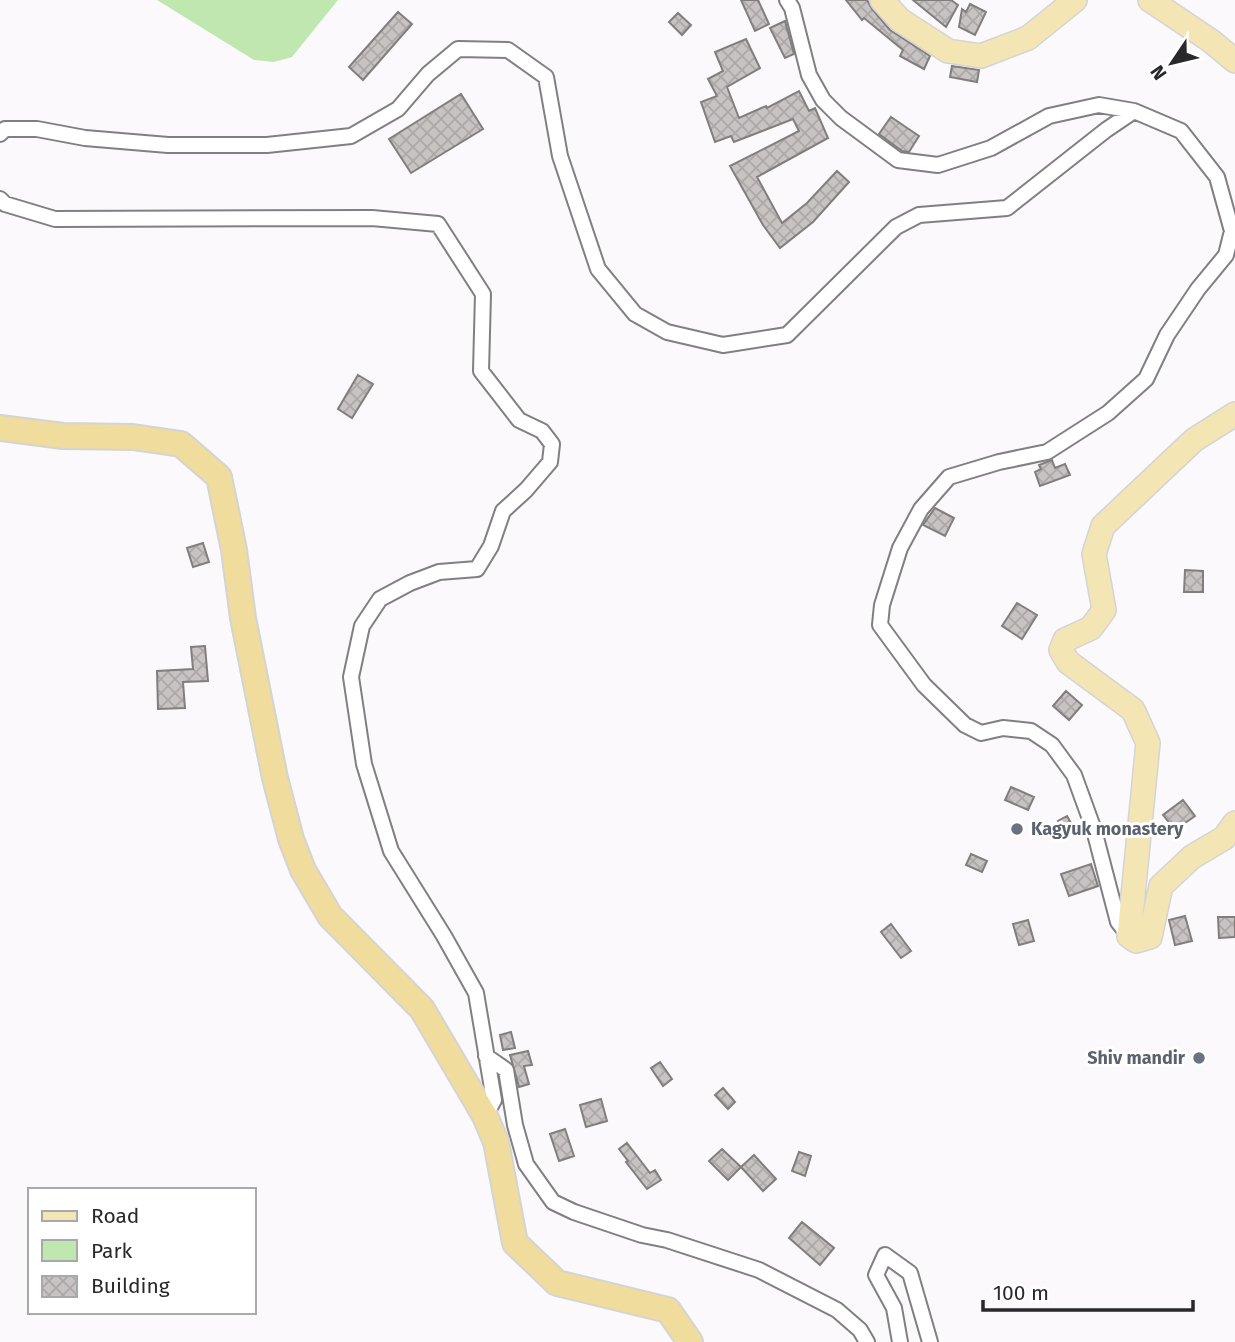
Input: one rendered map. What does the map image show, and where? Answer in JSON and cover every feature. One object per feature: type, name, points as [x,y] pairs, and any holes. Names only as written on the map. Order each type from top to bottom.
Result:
[{"type":"highway","points":[[0,428],[63,436],[134,437],[181,444],[219,477],[234,550],[243,618],[275,778],[291,839],[303,870],[330,916],[422,1009],[485,1116],[496,1142],[515,1242],[557,1283],[668,1310],[690,1342]]},
{"type":"main road","points":[[882,0],[900,20],[948,51],[981,56],[1028,38],[1076,0]]},
{"type":"main road","points":[[1150,0],[1212,41],[1235,61]]},
{"type":"main road","points":[[1235,414],[1194,440],[1103,526],[1094,554],[1104,610],[1091,628],[1065,640],[1061,650],[1068,662],[1133,710],[1148,743],[1129,936],[1136,941],[1150,937],[1161,886],[1192,857],[1224,838],[1235,822]]},
{"type":"street","points":[[787,0],[792,8],[809,75],[823,100],[841,118],[898,160],[938,164],[991,148],[1049,116],[1099,105],[1134,111],[1181,131],[1217,177],[1232,231],[1226,255],[1198,289],[1167,335],[1146,379],[1108,413],[1048,452],[999,462],[949,477],[921,509],[900,548],[882,605],[880,625],[924,685],[965,725],[981,733],[1003,728],[1031,731],[1052,745],[1074,775],[1094,830],[1118,922],[1129,936]]},
{"type":"street","points":[[0,134],[5,129],[37,129],[85,138],[168,145],[267,145],[351,136],[398,109],[428,74],[458,49],[508,50],[546,77],[560,156],[598,269],[635,314],[667,332],[723,345],[787,335],[896,227],[919,215],[1007,208],[1134,111]]},
{"type":"street","points":[[0,200],[5,204],[55,219],[372,218],[438,224],[482,294],[481,371],[519,420],[542,431],[552,444],[550,462],[503,511],[491,546],[477,569],[439,572],[380,598],[362,626],[351,677],[364,764],[391,852],[476,993],[494,1100],[485,1116]]},
{"type":"street","points":[[486,1056],[506,1070],[515,1125],[526,1164],[553,1202],[642,1235],[667,1240],[759,1270],[838,1310],[860,1330],[867,1342]]},
{"type":"street","points":[[900,1342],[894,1308],[876,1275],[885,1255],[910,1273],[930,1342]]},
{"type":"green space","points":[[157,0],[338,0],[292,57],[274,62],[254,60]]},
{"type":"building","points":[[741,0],[758,0],[769,24],[755,31]]},
{"type":"building","points":[[846,0],[867,0],[890,30],[930,56],[924,69],[900,56],[903,50],[864,18],[862,20]]},
{"type":"building","points":[[913,0],[951,0],[958,5],[946,27]]},
{"type":"building","points":[[970,4],[986,12],[975,35],[959,27],[962,9],[966,12]]},
{"type":"building","points":[[398,12],[412,24],[363,80],[349,67]]},
{"type":"building","points":[[678,13],[691,25],[682,35],[669,22]]},
{"type":"building","points":[[785,21],[794,54],[785,58],[770,28]]},
{"type":"building","points":[[746,39],[760,68],[727,87],[739,118],[766,106],[767,108],[799,91],[809,111],[815,108],[828,138],[757,177],[782,223],[807,203],[837,171],[849,182],[813,222],[780,248],[763,225],[730,166],[799,131],[793,119],[734,142],[731,136],[715,142],[701,102],[717,96],[708,79],[723,71],[715,52]]},
{"type":"building","points":[[952,66],[979,70],[977,82],[950,77]]},
{"type":"building","points":[[461,94],[483,129],[411,173],[389,139]]},
{"type":"building","points":[[891,117],[919,136],[909,152],[902,151],[879,134]]},
{"type":"building","points":[[358,375],[373,384],[352,418],[338,409]]},
{"type":"building","points":[[1052,460],[1055,468],[1065,464],[1070,475],[1040,486],[1035,472],[1041,469],[1039,465]]},
{"type":"building","points":[[935,508],[954,518],[945,536],[923,525]]},
{"type":"building","points":[[203,543],[209,562],[193,567],[187,548]]},
{"type":"building","points":[[1185,570],[1203,571],[1203,592],[1184,592]]},
{"type":"building","points":[[1017,603],[1037,615],[1022,639],[1002,626]]},
{"type":"building","points":[[205,646],[208,681],[183,682],[185,708],[158,709],[157,671],[193,669],[191,647]]},
{"type":"building","points":[[1066,691],[1082,705],[1069,720],[1053,706]]},
{"type":"building","points":[[1011,787],[1034,797],[1028,810],[1005,800]]},
{"type":"building","points":[[1183,800],[1195,816],[1175,830],[1163,815]]},
{"type":"building","points":[[1067,816],[1076,832],[1066,837],[1058,821]]},
{"type":"building","points":[[971,854],[987,861],[982,872],[966,865]]},
{"type":"building","points":[[1091,864],[1098,886],[1069,896],[1061,874]]},
{"type":"building","points":[[1185,916],[1192,941],[1175,945],[1169,920]]},
{"type":"building","points":[[1218,917],[1235,917],[1235,937],[1219,938]]},
{"type":"building","points":[[1028,920],[1034,941],[1019,945],[1013,924]]},
{"type":"building","points":[[891,924],[911,951],[901,958],[881,932]]},
{"type":"building","points":[[511,1032],[515,1048],[503,1050],[500,1035]]},
{"type":"building","points":[[528,1051],[532,1065],[524,1066],[529,1084],[519,1087],[510,1055]]},
{"type":"building","points":[[660,1062],[672,1079],[663,1086],[651,1068]]},
{"type":"building","points":[[723,1088],[735,1102],[728,1109],[715,1095]]},
{"type":"building","points":[[601,1099],[607,1121],[586,1127],[580,1105]]},
{"type":"building","points":[[565,1129],[574,1156],[559,1161],[550,1134]]},
{"type":"building","points":[[627,1143],[650,1173],[655,1170],[661,1180],[647,1189],[619,1149]]},
{"type":"building","points":[[722,1149],[741,1167],[728,1180],[709,1161]]},
{"type":"building","points":[[799,1152],[811,1156],[805,1176],[792,1171]]},
{"type":"building","points":[[754,1155],[776,1179],[763,1191],[741,1167]]},
{"type":"building","points":[[802,1222],[834,1248],[820,1265],[789,1238]]},
{"type":"place","name":"Kagyuk monastery","points":[[1017,829]]},
{"type":"place","name":"Shiv mandir","points":[[1199,1058]]}]
